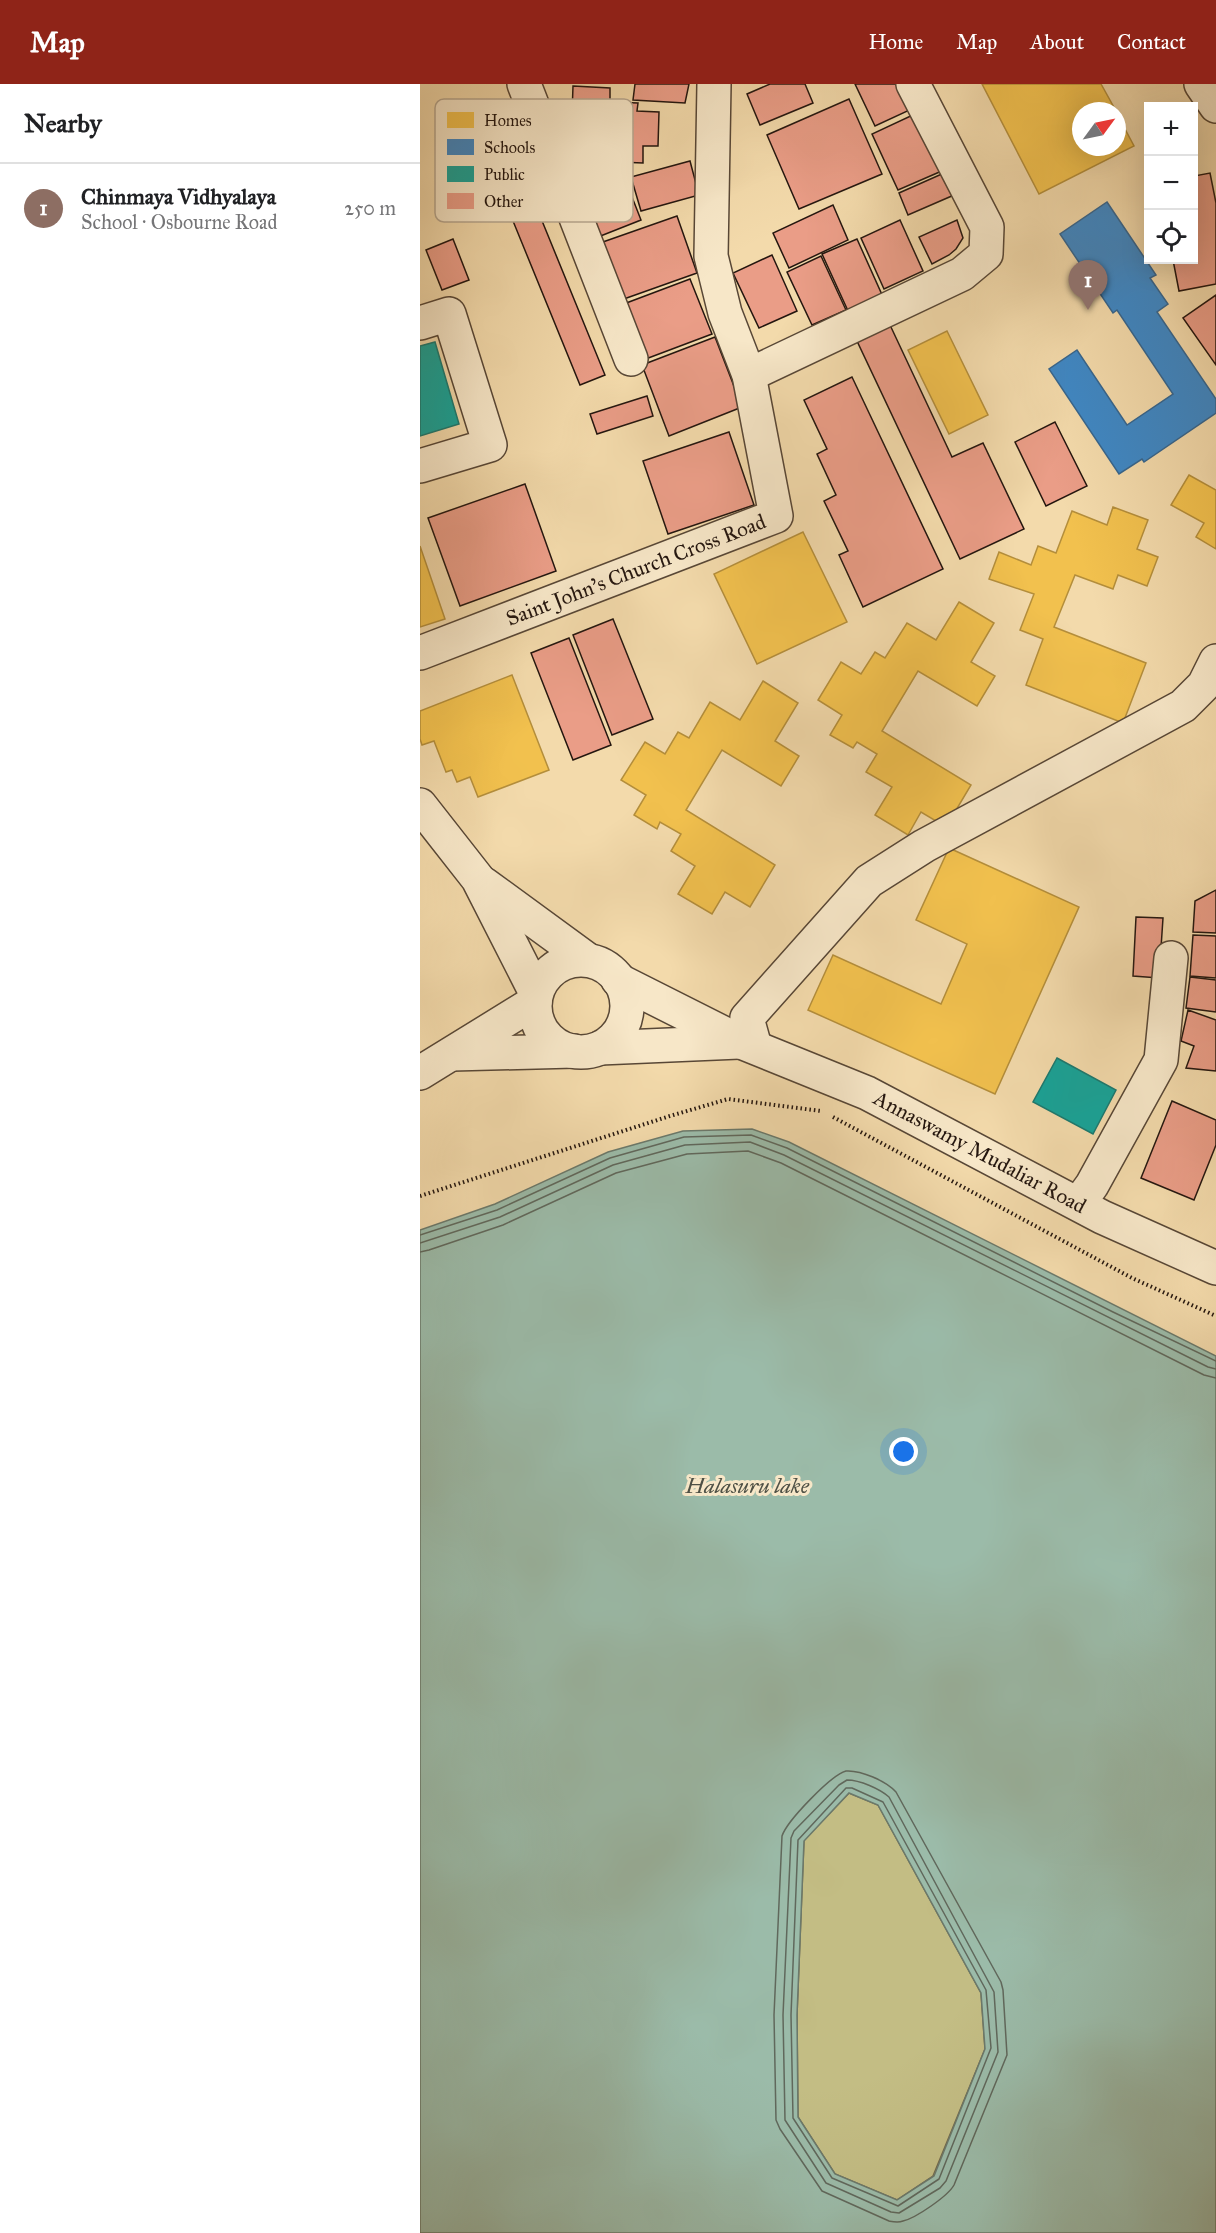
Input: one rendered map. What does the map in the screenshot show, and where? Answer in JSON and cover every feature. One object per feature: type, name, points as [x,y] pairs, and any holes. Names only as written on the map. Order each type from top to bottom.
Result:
[{"type":"street","points":[[524,84],[530,99]]},
{"type":"street","name":"Saint John's Church Cross Road","points":[[420,653],[776,516],[750,375],[725,313],[711,256],[714,84]]},
{"type":"street","points":[[750,375],[963,274],[986,254],[987,227],[913,84]]},
{"type":"street","points":[[1201,84],[1216,105]]},
{"type":"street","points":[[578,222],[631,359]]},
{"type":"street","points":[[420,323],[449,314],[490,445],[420,466]]},
{"type":"street","points":[[452,1054],[748,1044],[747,1017],[869,881],[924,846],[1183,706],[1204,685],[1216,662]]},
{"type":"street","points":[[420,805],[478,879],[536,998]]},
{"type":"street","points":[[478,879],[588,960],[605,967],[618,980],[627,1005],[620,1030],[611,1040],[588,1049],[562,1047],[550,1040],[541,1029],[536,1016],[536,998],[542,981],[556,967],[574,960],[588,960]]},
{"type":"street","points":[[1079,1203],[1092,1185],[1161,1060],[1171,958]]},
{"type":"street","name":"Annaswamy Mudaliar Road","points":[[618,980],[748,1044],[867,1093],[1102,1216],[1216,1268]]},
{"type":"street","points":[[420,1073],[536,998]]},
{"type":"path","points":[[420,1196],[728,1099],[823,1112],[1132,1278],[1216,1316]]},
{"type":"shaded area","points":[[849,1793],[878,1805],[981,1993],[985,2049],[933,2176],[897,2200],[835,2174],[798,2117],[797,2015],[804,1840]]},
{"type":"water","name":"Halasuru lake","points":[[752,1129],[789,1142],[1216,1356],[1216,2233],[420,2233],[420,1230],[495,1204],[608,1152],[683,1131]],"holes":[[[849,1793],[878,1805],[981,1993],[985,2049],[934,2176],[897,2200],[835,2174],[798,2117],[797,2015],[804,1841]]]},
{"type":"building: Homes","points":[[982,84],[1101,84],[1111,102],[1072,102],[1072,156],[1114,156],[1039,194]]},
{"type":"building: Homes","points":[[1126,131],[1134,146],[1126,150]]},
{"type":"building: Homes","points":[[947,331],[988,415],[949,434],[908,350]]},
{"type":"building: Homes","points":[[1189,475],[1216,490],[1216,549],[1196,537],[1204,523],[1171,505]]},
{"type":"building: Homes","points":[[1113,507],[1148,520],[1137,549],[1158,557],[1147,586],[1118,575],[1113,589],[1075,575],[1054,627],[1146,663],[1123,723],[1026,685],[1043,639],[1020,630],[1034,594],[989,579],[999,552],[1031,565],[1038,546],[1056,553],[1072,511],[1107,525]]},
{"type":"building: Homes","points":[[803,532],[847,622],[757,664],[714,574]]},
{"type":"building: Homes","points":[[420,546],[445,619],[420,627]]},
{"type":"building: Homes","points":[[959,602],[994,623],[971,662],[995,676],[977,706],[918,671],[882,731],[971,785],[946,827],[921,812],[908,835],[875,815],[892,787],[866,772],[877,754],[857,742],[853,748],[830,735],[842,715],[818,700],[841,662],[861,674],[875,652],[885,658],[907,623],[936,640]]},
{"type":"building: Homes","points":[[512,675],[549,770],[478,797],[470,777],[457,782],[452,770],[446,772],[434,741],[422,745],[420,711]]},
{"type":"building: Homes","points":[[763,681],[798,703],[775,741],[799,756],[781,786],[722,750],[686,810],[775,865],[750,907],[725,892],[712,914],[678,894],[695,866],[671,851],[681,834],[660,822],[657,829],[634,815],[646,795],[621,780],[645,742],[665,754],[678,732],[689,738],[710,702],[740,720]]},
{"type":"building: Homes","points":[[949,848],[1079,907],[995,1094],[808,1010],[833,955],[941,1004],[967,944],[916,920]]},
{"type":"building: Schools","points":[[1107,202],[1144,257],[1144,264],[1149,264],[1156,275],[1150,278],[1168,304],[1157,312],[1216,399],[1216,413],[1144,462],[1142,459],[1119,474],[1049,369],[1077,350],[1127,425],[1173,394],[1117,310],[1113,313],[1060,234]]},
{"type":"building: Public","points":[[435,342],[459,424],[420,436],[420,346]]},
{"type":"building: Public","points":[[1057,1058],[1116,1090],[1093,1134],[1033,1102]]},
{"type":"building: Other","points":[[635,84],[689,84],[685,103],[633,100]]},
{"type":"building: Other","points":[[770,84],[805,84],[813,103],[760,125],[747,94]]},
{"type":"building: Other","points":[[855,84],[903,84],[914,108],[875,126]]},
{"type":"building: Other","points":[[573,86],[610,88],[610,99],[573,99]]},
{"type":"building: Other","points":[[849,99],[882,174],[799,209],[767,135]]},
{"type":"building: Other","points":[[633,103],[638,103],[637,111],[659,112],[658,146],[643,146],[643,163],[633,163]]},
{"type":"building: Other","points":[[917,113],[944,170],[898,190],[872,134]]},
{"type":"building: Other","points":[[690,161],[699,195],[641,211],[633,176]]},
{"type":"building: Other","points":[[944,173],[954,195],[908,215],[899,193]]},
{"type":"building: Other","points":[[1210,173],[1216,203],[1216,284],[1179,291],[1174,264],[1198,264],[1198,175]]},
{"type":"building: Other","points":[[633,200],[641,220],[598,237],[592,222],[633,222]]},
{"type":"building: Other","points":[[833,205],[848,240],[789,268],[773,233]]},
{"type":"building: Other","points":[[677,216],[697,273],[621,300],[600,243]]},
{"type":"building: Other","points":[[900,220],[923,271],[884,289],[861,238]]},
{"type":"building: Other","points":[[957,220],[963,238],[949,255],[932,264],[919,237]]},
{"type":"building: Other","points":[[513,222],[542,222],[605,375],[580,385]]},
{"type":"building: Other","points":[[453,239],[469,280],[442,290],[426,250]]},
{"type":"building: Other","points":[[857,239],[883,297],[849,313],[822,254]]},
{"type":"building: Other","points":[[772,255],[797,311],[759,328],[733,273]]},
{"type":"building: Other","points":[[821,256],[846,310],[812,325],[787,272]]},
{"type":"building: Other","points":[[690,279],[712,334],[643,360],[621,305]]},
{"type":"building: Other","points":[[1216,295],[1216,365],[1183,318]]},
{"type":"building: Other","points":[[890,325],[952,457],[983,443],[1024,529],[960,559],[857,341]]},
{"type":"building: Other","points":[[715,337],[742,407],[669,436],[642,365]]},
{"type":"building: Other","points":[[852,377],[943,569],[863,607],[839,555],[848,551],[824,501],[836,495],[817,454],[827,449],[804,400]]},
{"type":"building: Other","points":[[647,396],[653,416],[597,434],[590,414]]},
{"type":"building: Other","points":[[1055,422],[1087,486],[1046,506],[1015,442]]},
{"type":"building: Other","points":[[729,432],[754,505],[668,534],[643,461]]},
{"type":"building: Other","points":[[525,484],[556,571],[460,606],[428,518]]},
{"type":"building: Other","points":[[613,619],[653,719],[612,735],[573,635]]},
{"type":"building: Other","points":[[569,638],[611,745],[573,760],[531,653]]},
{"type":"building: Other","points":[[1216,890],[1216,933],[1193,932],[1195,901]]},
{"type":"building: Other","points":[[1136,917],[1163,918],[1159,978],[1133,976]]},
{"type":"building: Other","points":[[1193,935],[1216,936],[1216,978],[1190,976]]},
{"type":"building: Other","points":[[1190,977],[1216,980],[1216,1012],[1186,1008]]},
{"type":"building: Other","points":[[1188,1010],[1216,1020],[1216,1071],[1186,1068],[1194,1046],[1181,1041]]},
{"type":"building: Other","points":[[1172,1101],[1216,1120],[1216,1145],[1194,1200],[1141,1178]]},
{"type":"place","name":"Chinmaya Vidhyalaya","points":[[1088,310]]}]
